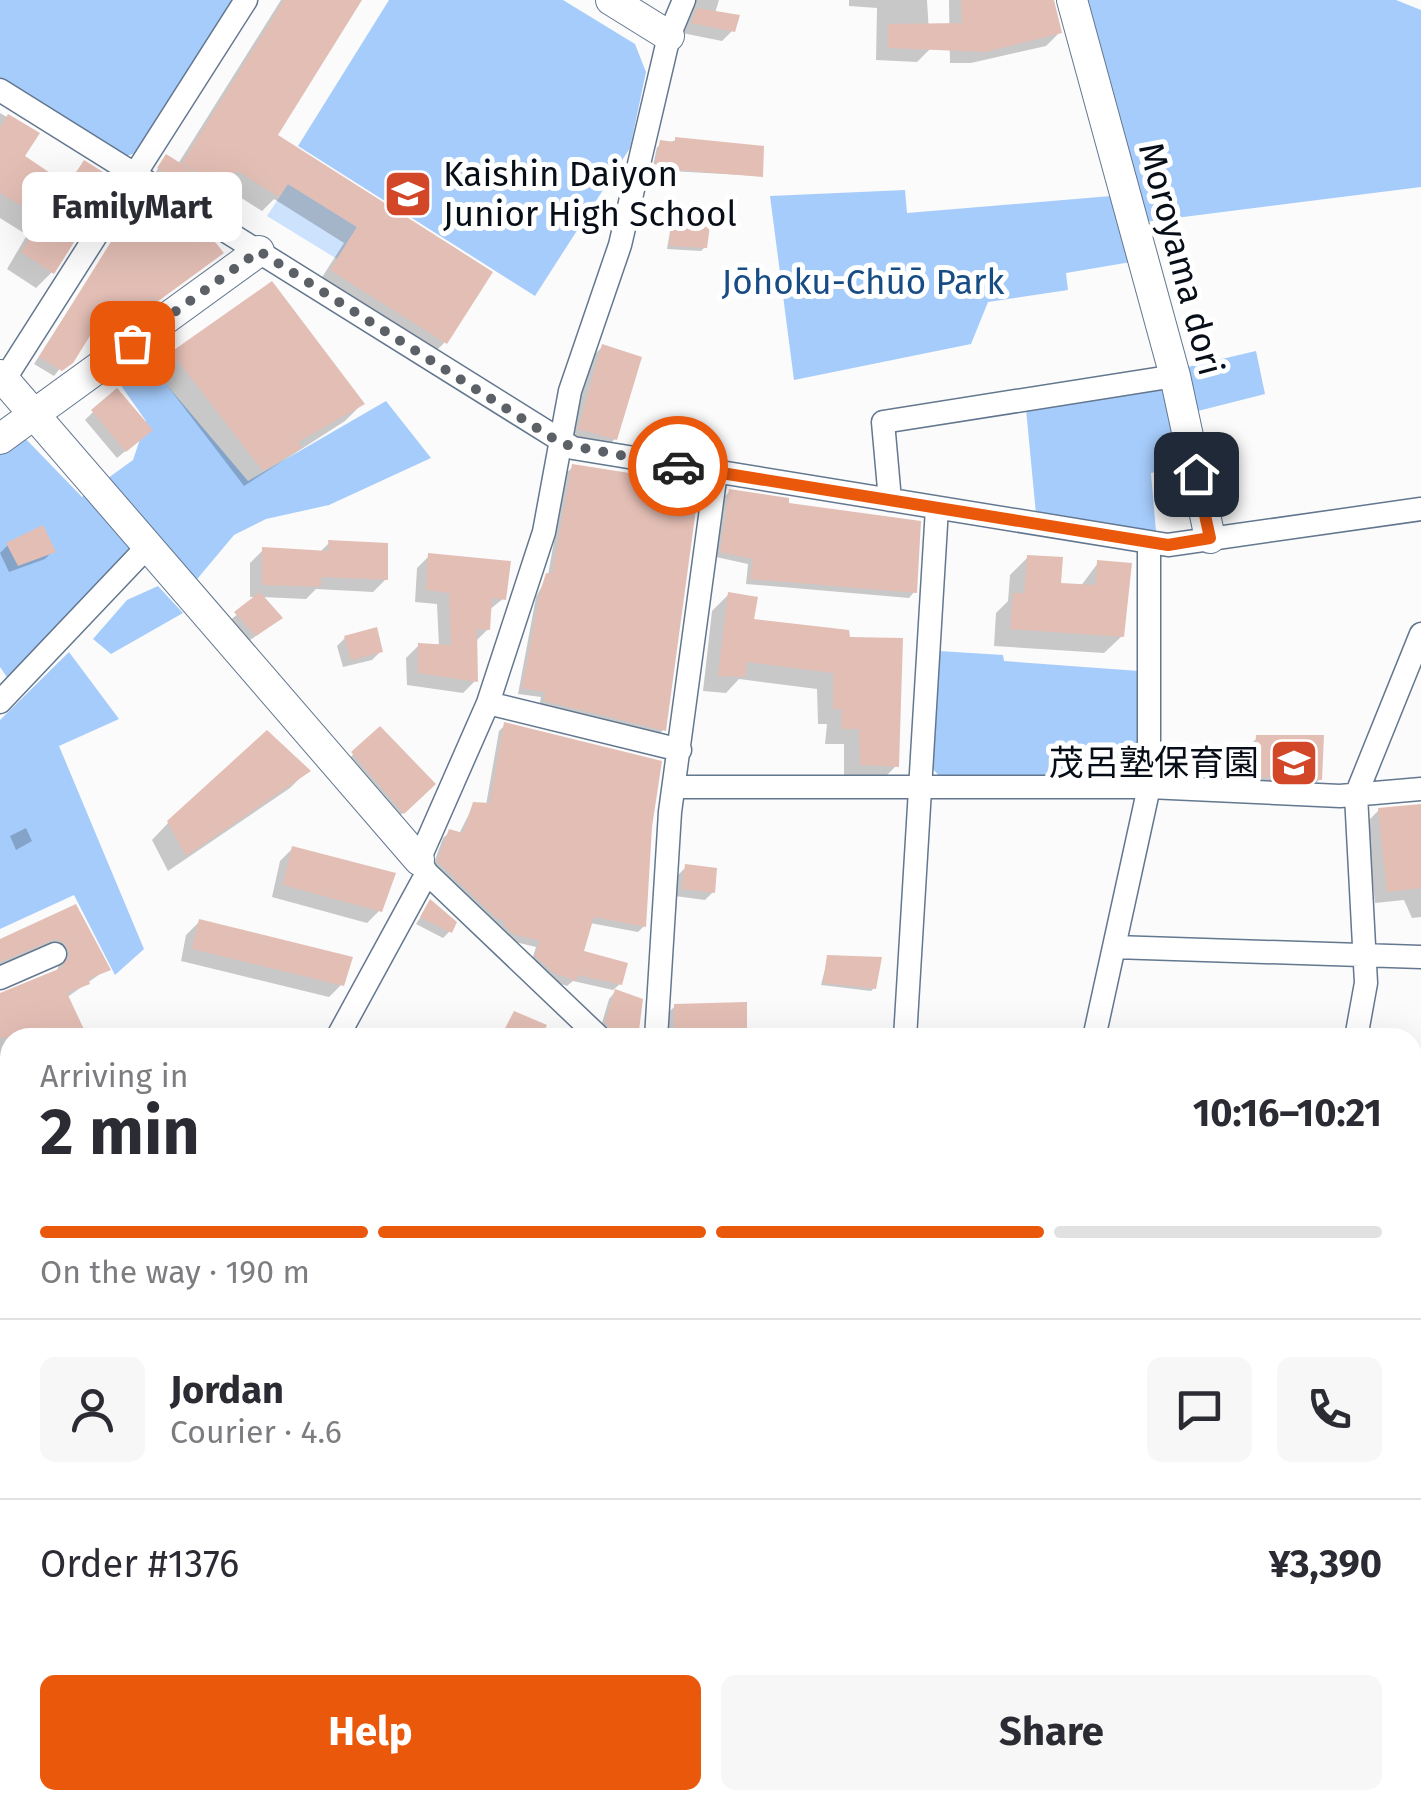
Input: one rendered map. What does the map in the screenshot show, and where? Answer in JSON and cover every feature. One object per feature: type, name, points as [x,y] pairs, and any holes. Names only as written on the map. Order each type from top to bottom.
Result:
[{"type":"street","points":[[246,0],[2,378],[36,412],[423,867],[590,1028]]},
{"type":"street","points":[[611,0],[670,36]]},
{"type":"street","points":[[342,1028],[423,867],[488,703],[544,532],[570,391],[620,245],[670,36],[684,0]]},
{"type":"street","name":"Moroyama dori","points":[[1072,0],[1175,376],[1210,538]]},
{"type":"street","points":[[0,90],[136,172],[562,444],[1168,545],[1421,508]]},
{"type":"street","points":[[0,439],[259,251]]},
{"type":"street","points":[[890,500],[883,422],[1175,376]]},
{"type":"street","points":[[657,1028],[674,788],[716,472]]},
{"type":"street","points":[[906,1028],[937,508]]},
{"type":"street","points":[[1096,1028],[1149,787],[1149,542]]},
{"type":"street","points":[[3,691],[149,545]]},
{"type":"street","points":[[1358,1028],[1366,983],[1356,795],[1421,634]]},
{"type":"street","points":[[488,703],[680,750]]},
{"type":"street","points":[[674,788],[1149,787],[1356,795],[1421,789]]},
{"type":"street","points":[[1114,947],[1421,957]]},
{"type":"street","points":[[0,978],[55,954]]},
{"type":"green space","points":[[0,0],[234,0],[136,153],[126,156],[0,78]]},
{"type":"green space","points":[[389,0],[563,0],[635,44],[646,72],[630,148],[535,296],[298,146]]},
{"type":"green space","points":[[1084,0],[1396,0],[1421,10],[1421,187],[1144,222]]},
{"type":"green space","name":"Jōhoku-Chūō Park","points":[[905,190],[907,213],[1111,196],[1131,262],[1066,273],[1068,290],[988,302],[971,344],[794,380],[770,196]]},
{"type":"green space","points":[[1256,351],[1265,394],[1194,412],[1183,368]]},
{"type":"green space","points":[[144,358],[248,481],[386,401],[431,458],[329,505],[266,519],[234,535],[193,584],[150,533],[11,683],[0,667],[0,452],[22,435],[82,497],[133,460],[146,421],[115,377]]},
{"type":"green space","points":[[1154,387],[1167,393],[1182,467],[1151,473],[1156,532],[1036,514],[1026,409]]},
{"type":"green space","points":[[158,586],[183,613],[111,654],[93,639],[127,600]]},
{"type":"green space","points":[[939,651],[1003,655],[1004,661],[1139,671],[1139,771],[1131,779],[942,779],[932,768]]},
{"type":"green space","points":[[69,652],[119,719],[59,746],[144,949],[115,975],[74,895],[0,929],[0,720]]},
{"type":"shaded area","points":[[288,184],[357,227],[337,259],[267,216]]},
{"type":"building","points":[[284,0],[362,0],[278,135],[493,272],[447,344],[330,270],[357,227],[288,184],[279,197],[237,171],[225,190],[182,163]]},
{"type":"building","points":[[961,0],[1054,0],[1062,33],[986,52],[888,48],[888,24],[962,23]]},
{"type":"building","points":[[697,8],[740,15],[735,32],[691,23]]},
{"type":"building","points":[[8,114],[40,133],[25,156],[68,185],[84,160],[114,179],[54,274],[21,252],[42,218],[0,193],[0,128]]},
{"type":"building","points":[[675,137],[764,146],[763,177],[654,168],[660,140],[675,142]]},
{"type":"building","points":[[166,154],[193,171],[184,185],[157,168]]},
{"type":"building","points":[[673,205],[712,211],[707,248],[669,246]]},
{"type":"building","points":[[132,208],[172,237],[182,221],[216,243],[224,253],[157,302],[152,298],[141,313],[118,330],[100,320],[73,363],[62,371],[39,357]]},
{"type":"building","points":[[272,281],[365,404],[298,442],[302,448],[263,471],[171,352]]},
{"type":"building","points":[[602,344],[642,357],[617,440],[578,429]]},
{"type":"building","points":[[117,388],[153,430],[126,452],[91,410]]},
{"type":"building","points":[[572,464],[674,480],[671,505],[696,509],[666,731],[544,701],[545,692],[522,688],[541,589],[546,573],[552,574]]},
{"type":"building","points":[[729,489],[789,498],[789,503],[921,521],[917,593],[750,579],[753,559],[720,552]]},
{"type":"building","points":[[43,525],[56,552],[18,566],[6,543]]},
{"type":"building","points":[[328,540],[388,543],[388,580],[321,577],[321,587],[262,585],[262,547],[329,551]]},
{"type":"building","points":[[428,553],[511,561],[506,600],[492,598],[490,630],[477,629],[478,682],[418,673],[418,643],[451,645],[449,593],[426,590]]},
{"type":"building","points":[[1027,555],[1063,557],[1061,583],[1096,585],[1097,560],[1132,563],[1124,637],[1010,629],[1013,593],[1024,593]]},
{"type":"building","points":[[260,592],[283,618],[256,636],[234,612]]},
{"type":"building","points":[[728,592],[758,597],[754,619],[849,630],[850,637],[903,638],[899,767],[860,765],[859,729],[841,729],[842,709],[833,709],[833,673],[747,662],[745,677],[718,676]]},
{"type":"building","points":[[377,627],[383,652],[351,660],[344,636]]},
{"type":"building","points":[[504,722],[662,761],[652,827],[646,927],[594,917],[584,951],[628,963],[622,985],[578,975],[576,981],[554,973],[535,956],[540,941],[513,934],[505,921],[496,918],[437,861],[449,829],[463,833],[473,802],[490,803]]},
{"type":"building","points":[[380,726],[436,784],[404,814],[351,752]]},
{"type":"building","points":[[267,730],[311,771],[186,856],[167,821]]},
{"type":"building","points":[[1256,735],[1324,735],[1322,780],[1254,777]]},
{"type":"building","points":[[1421,804],[1421,888],[1387,892],[1378,808]]},
{"type":"building","points":[[292,846],[396,873],[382,912],[283,885]]},
{"type":"building","points":[[685,864],[717,868],[715,893],[682,889]]},
{"type":"building","points":[[430,899],[457,922],[452,933],[420,917]]},
{"type":"building","points":[[76,904],[111,970],[67,993],[83,1028],[0,1028],[0,993],[61,968],[70,955],[65,943],[56,939],[0,962],[0,939]]},
{"type":"building","points":[[199,919],[353,957],[344,986],[192,949]]},
{"type":"building","points":[[827,955],[882,957],[876,989],[823,983]]},
{"type":"building","points":[[615,989],[643,999],[639,1028],[610,1028],[605,1022]]},
{"type":"building","points":[[747,1002],[747,1028],[674,1028],[674,1004]]},
{"type":"building","points":[[514,1011],[547,1025],[546,1028],[505,1028]]},
{"type":"way so far","points":[[132,343],[259,251],[562,444],[678,466]]},
{"type":"place","name":"Kaishin Daiyon Junior High School","points":[[408,194]]},
{"type":"place","name":"FamilyMart","points":[[132,343]]},
{"type":"place","name":"茂呂塾保育園","points":[[1294,763]]},
{"type":"route","points":[[678,466],[1168,545],[1210,538],[1196,474]]}]
